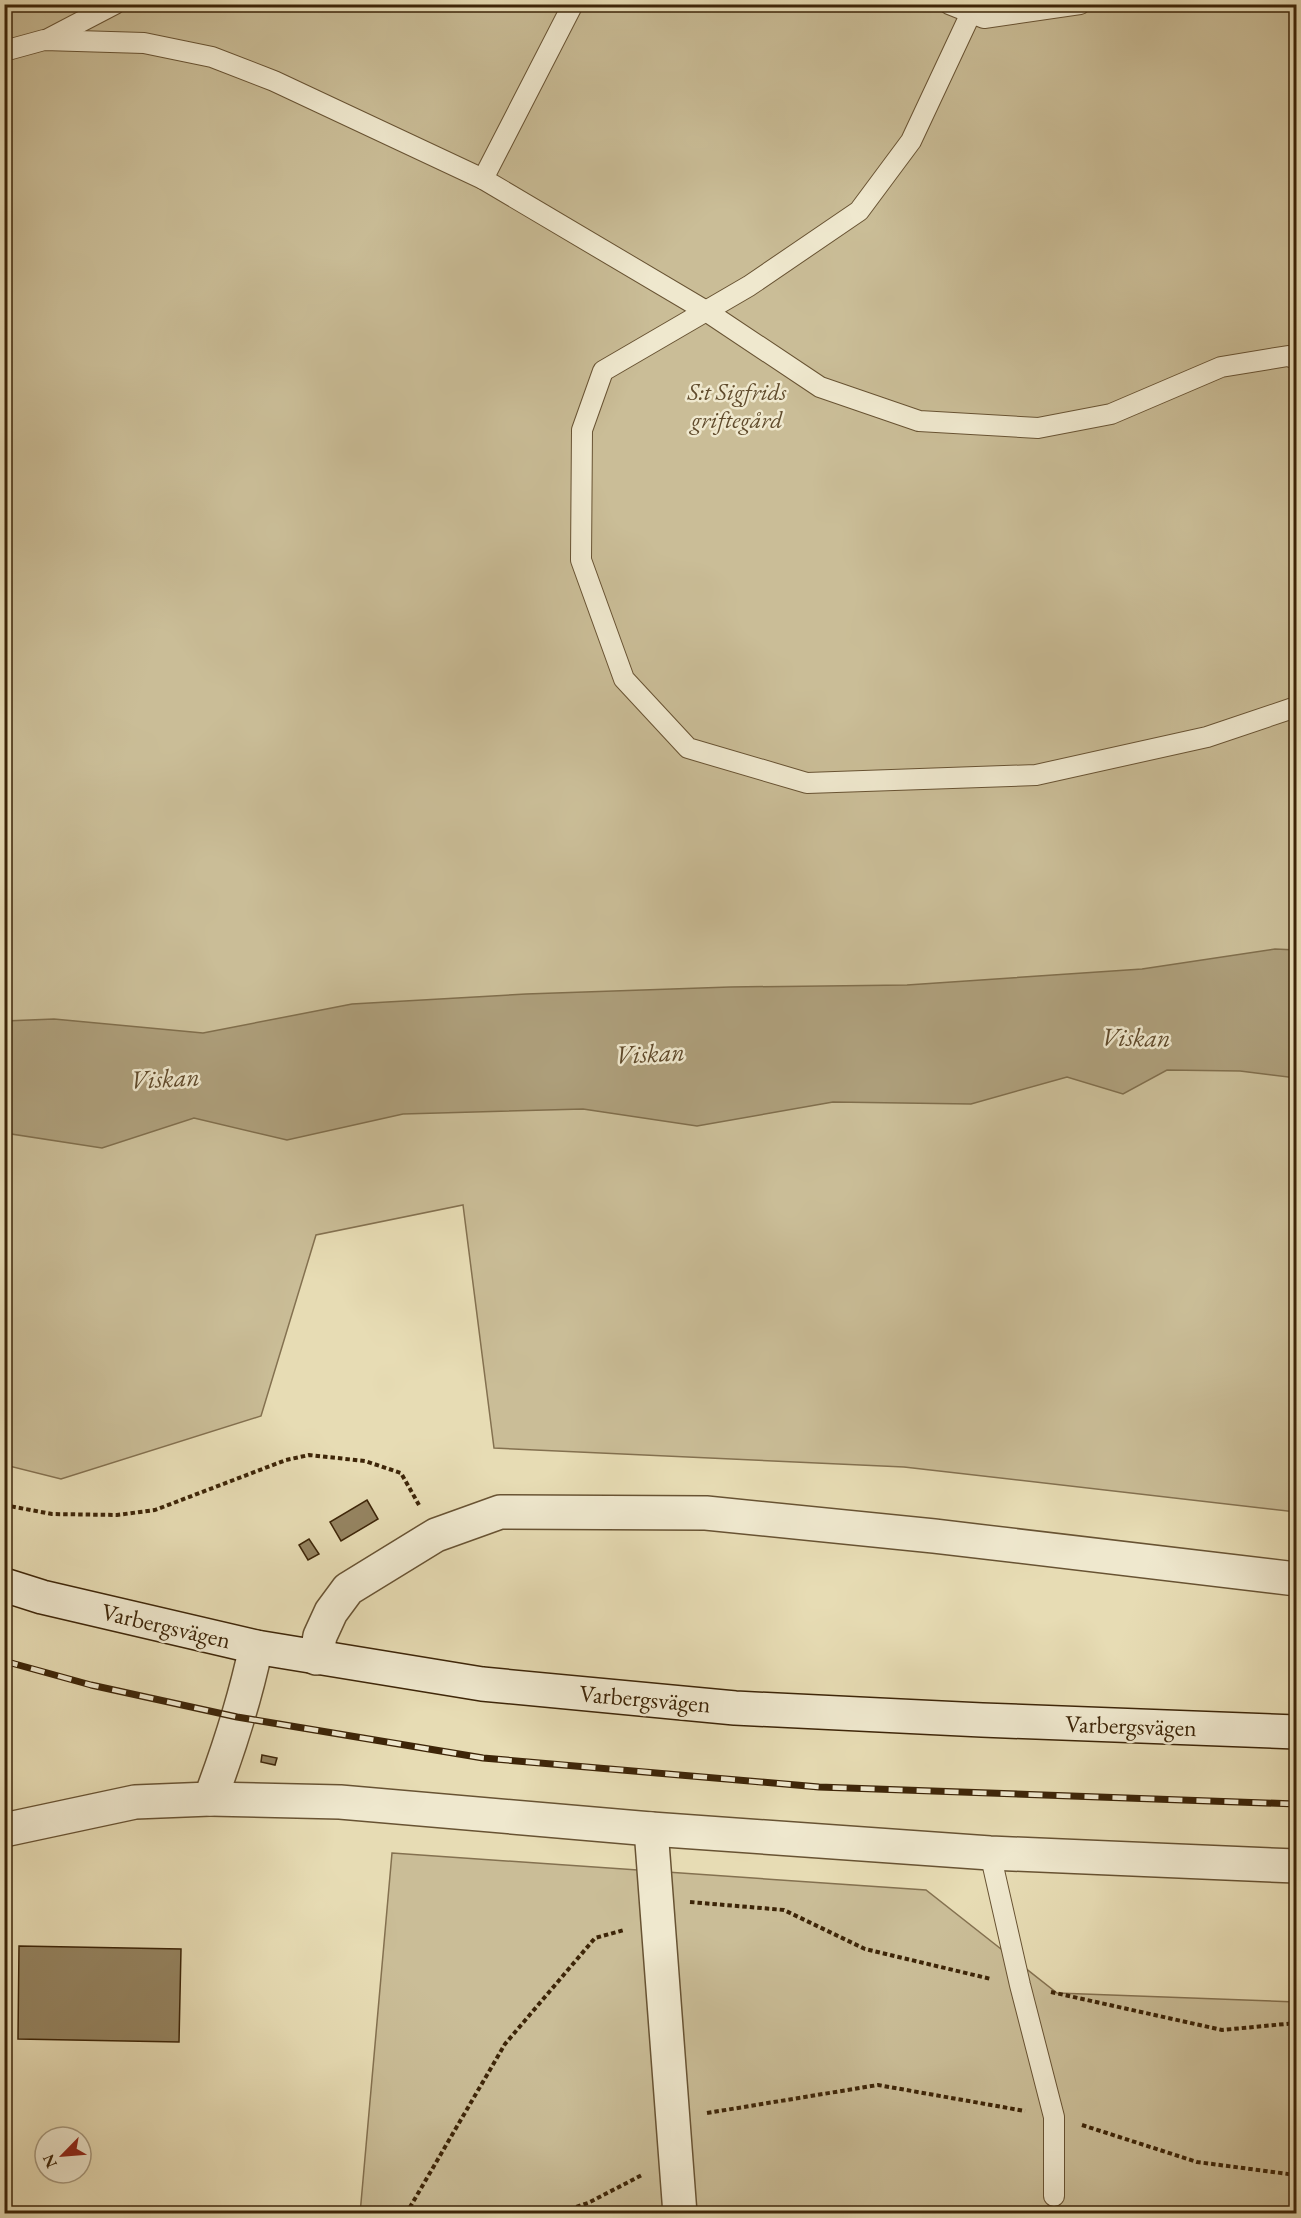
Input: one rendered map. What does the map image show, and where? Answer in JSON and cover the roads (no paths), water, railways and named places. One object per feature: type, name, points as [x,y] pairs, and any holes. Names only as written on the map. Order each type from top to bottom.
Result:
[{"type":"street","points":[[316,1658],[320,1636],[331,1612],[348,1590],[436,1535],[500,1512],[706,1513],[934,1536],[1296,1579]]},
{"type":"street","name":"Varbergsvägen","points":[[4,1586],[256,1647],[482,1684],[735,1708],[1296,1732]]},
{"type":"street","points":[[210,1799],[226,1757],[256,1647]]},
{"type":"street","points":[[4,1830],[135,1802],[210,1799],[340,1802],[990,1853],[1296,1866]]},
{"type":"street","points":[[651,1828],[680,2214]]},
{"type":"lane","points":[[4,51],[44,40],[115,4]]},
{"type":"lane","points":[[483,179],[573,4]]},
{"type":"lane","points":[[949,4],[984,18],[1080,4]]},
{"type":"lane","points":[[971,13],[911,141],[859,211],[748,286],[603,371],[582,430],[581,560],[624,679],[688,748],[807,783],[1036,775],[1207,737],[1296,707]]},
{"type":"lane","points":[[44,40],[144,43],[212,57],[274,81],[483,179],[706,311],[820,387],[919,421],[1038,428],[1111,414],[1221,367],[1288,356],[1296,359]]},
{"type":"lane","points":[[990,1853],[1020,1985],[1054,2116],[1054,2196]]},
{"type":"water","name":"Viskan","points":[[1275,949],[1296,950],[1296,1078],[1240,1071],[1167,1070],[1123,1094],[1067,1077],[971,1104],[833,1102],[697,1126],[583,1109],[403,1114],[287,1140],[194,1118],[102,1148],[5,1133],[5,1021],[54,1019],[203,1033],[352,1004],[526,994],[730,987],[907,985],[1142,969]]},
{"type":"railway","points":[[4,1661],[91,1685],[237,1717],[483,1758],[819,1787],[1296,1804]]},
{"type":"park label","name":"S:t Sigfrids griftegård","points":[[737,406]]}]
